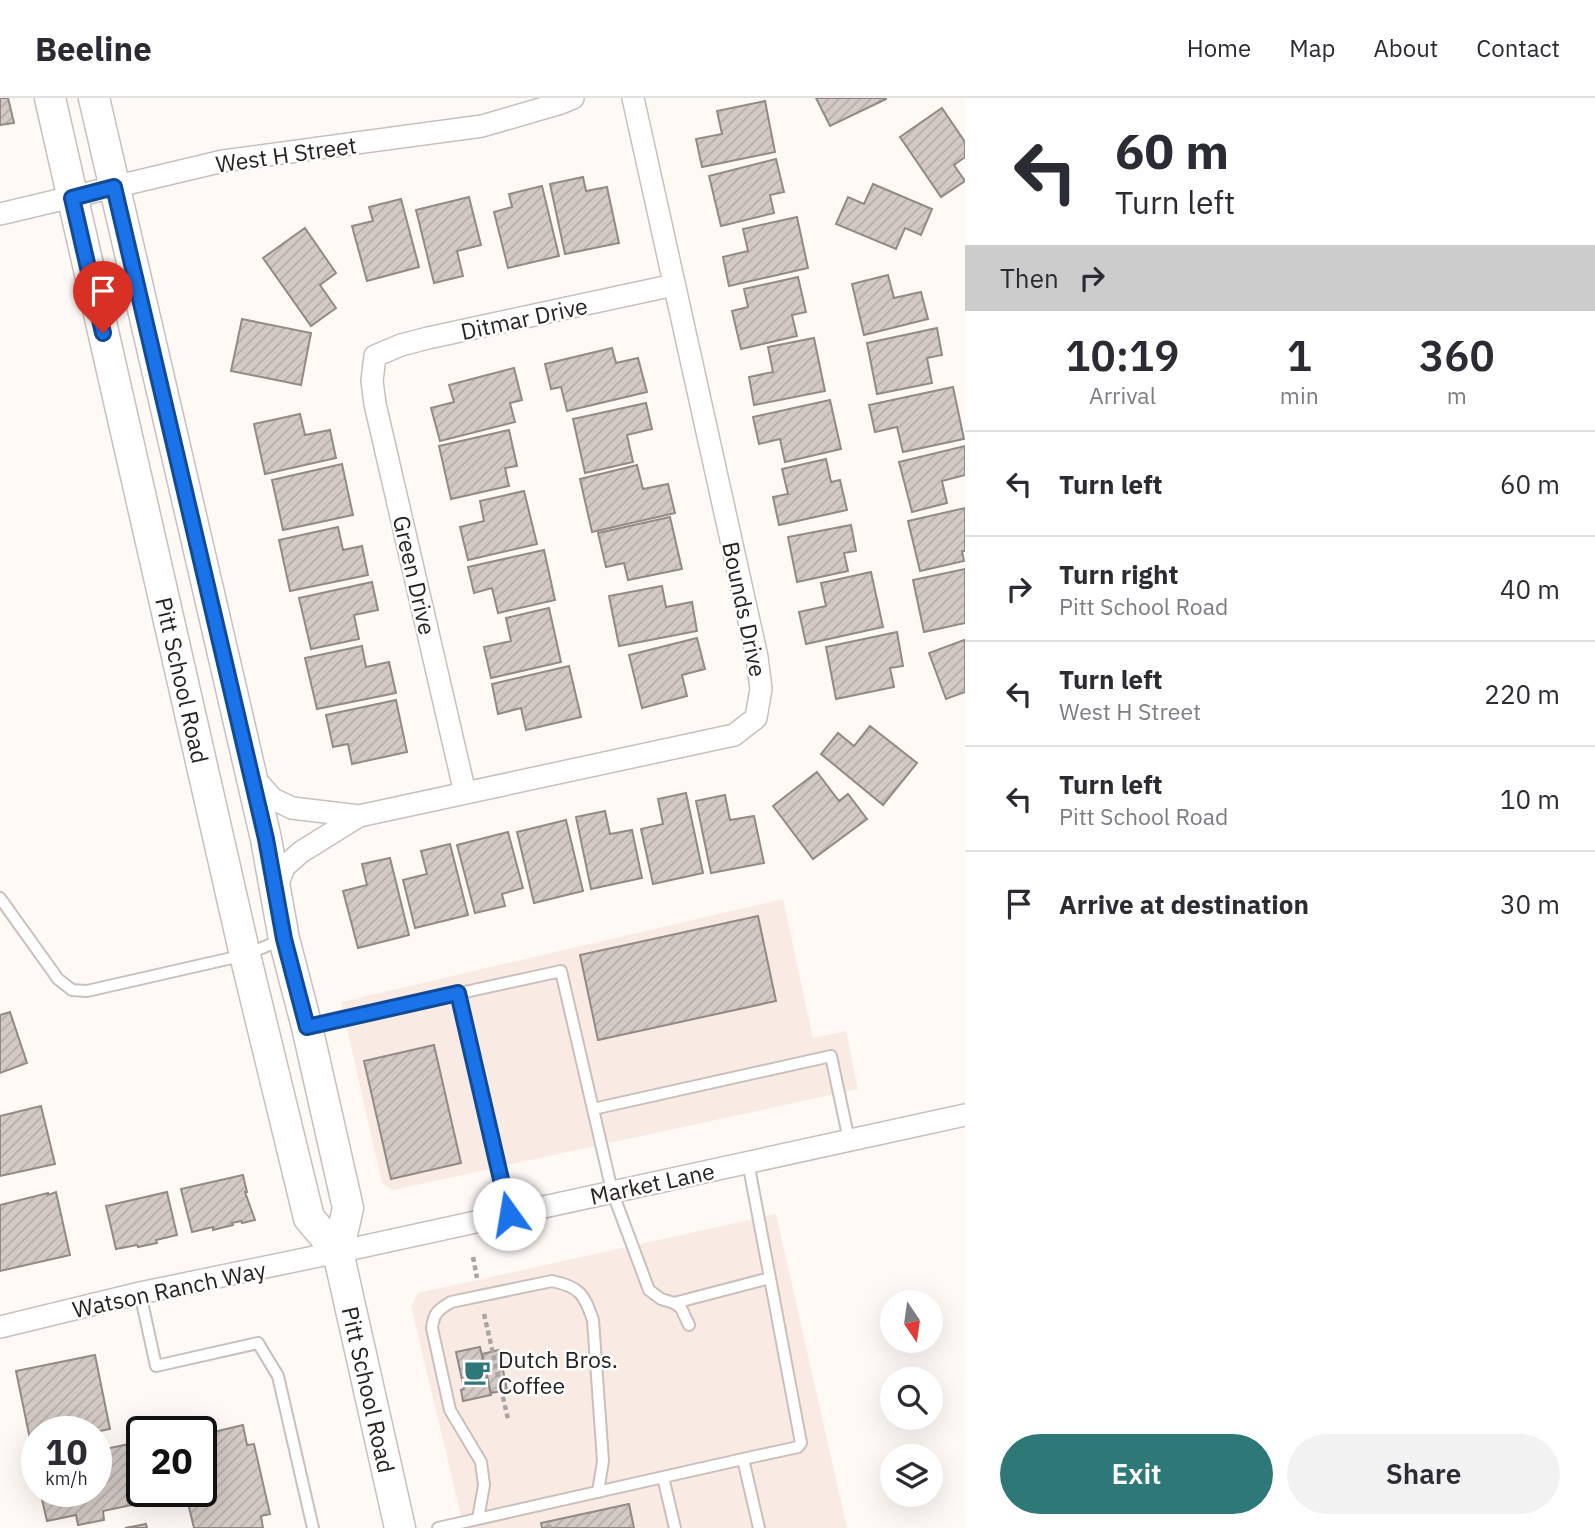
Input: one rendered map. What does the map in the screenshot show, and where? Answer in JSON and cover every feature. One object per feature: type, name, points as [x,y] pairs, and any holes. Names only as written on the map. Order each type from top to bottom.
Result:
[{"type":"main road","name":"Pitt School Road","points":[[50,98],[245,955],[309,1218],[338,1252]]},
{"type":"main road","name":"Pitt School Road","points":[[94,98],[266,839],[284,939],[348,1208],[338,1252],[400,1528]]},
{"type":"street","name":"West H Street","points":[[0,214],[223,161],[482,126],[573,98]]},
{"type":"street","name":"Bounds Drive","points":[[251,775],[273,799],[292,808],[359,816],[734,735],[756,718],[761,689],[757,657],[633,98]]},
{"type":"street","name":"Ditmar Drive","points":[[375,356],[428,338],[674,285]]},
{"type":"street","name":"Green Drive","points":[[375,356],[372,381],[375,404],[465,793]]},
{"type":"street","name":"Bounds Drive","points":[[275,892],[284,867],[301,852],[359,816]]},
{"type":"street","name":"Market Lane","points":[[338,1252],[965,1115]]},
{"type":"street","name":"Watson Ranch Way","points":[[0,1327],[140,1293],[338,1252]]},
{"type":"lane","points":[[0,898],[58,979],[72,990],[87,991],[245,955],[284,939]]},
{"type":"lane","points":[[307,1027],[561,971],[612,1191],[649,1290],[681,1308],[689,1325]]},
{"type":"lane","points":[[458,993],[509,1214]]},
{"type":"lane","points":[[593,1109],[831,1056],[849,1140]]},
{"type":"lane","points":[[438,1528],[798,1447],[801,1443],[748,1162]]},
{"type":"lane","points":[[674,1303],[770,1278]]},
{"type":"lane","points":[[478,1519],[484,1486],[481,1462],[450,1410],[432,1328],[433,1318],[439,1309],[450,1302],[552,1281],[569,1285],[586,1298],[593,1320],[603,1461],[598,1492]]},
{"type":"lane","points":[[140,1293],[156,1366],[258,1343],[278,1376],[313,1528]]},
{"type":"lane","points":[[743,1459],[759,1528]]},
{"type":"lane","points":[[663,1477],[675,1528]]},
{"type":"path","points":[[473,1256],[508,1419]]},
{"type":"shaded area","points":[[783,899],[813,1038],[846,1031],[858,1089],[393,1190],[382,1183],[341,1002]]},
{"type":"shaded area","points":[[776,1214],[847,1528],[464,1528],[411,1306],[418,1293]]},
{"type":"building","points":[[0,98],[8,98],[14,123],[0,125]]},
{"type":"building","points":[[816,98],[886,98],[886,99],[830,126]]},
{"type":"building","points":[[765,101],[775,152],[702,167],[696,139],[722,134],[717,111]]},
{"type":"building","points":[[942,108],[965,142],[965,157],[954,165],[965,181],[941,197],[900,137]]},
{"type":"building","points":[[776,159],[784,192],[770,195],[774,213],[721,226],[709,176]]},
{"type":"building","points":[[583,177],[586,191],[607,187],[619,243],[565,254],[550,184]]},
{"type":"building","points":[[873,184],[932,209],[921,235],[905,228],[896,249],[836,224],[848,197],[864,204]]},
{"type":"building","points":[[542,186],[559,256],[508,268],[494,212],[512,207],[509,194]]},
{"type":"building","points":[[469,197],[481,245],[457,251],[463,276],[434,283],[416,210]]},
{"type":"building","points":[[401,199],[419,267],[367,281],[352,226],[373,221],[369,207]]},
{"type":"building","points":[[797,217],[808,268],[729,286],[723,257],[748,251],[743,229]]},
{"type":"building","points":[[305,228],[336,273],[320,285],[336,308],[311,326],[263,258]]},
{"type":"building","points":[[888,275],[894,298],[921,292],[928,319],[864,335],[852,284]]},
{"type":"building","points":[[798,277],[806,312],[792,315],[797,336],[741,349],[732,311],[748,307],[744,289]]},
{"type":"building","points":[[242,319],[311,333],[301,385],[231,371]]},
{"type":"building","points":[[937,328],[942,355],[927,358],[932,383],[877,394],[867,343]]},
{"type":"building","points":[[814,338],[825,391],[754,405],[749,377],[773,372],[768,347]]},
{"type":"building","points":[[612,348],[616,363],[638,358],[647,392],[567,411],[561,387],[551,389],[545,364]]},
{"type":"building","points":[[514,368],[522,400],[510,403],[515,422],[440,441],[431,408],[454,402],[449,385]]},
{"type":"building","points":[[953,387],[964,439],[903,452],[897,427],[875,432],[869,405]]},
{"type":"building","points":[[830,400],[841,449],[785,462],[780,439],[759,444],[753,417]]},
{"type":"building","points":[[646,403],[652,429],[627,435],[633,462],[585,473],[573,419]]},
{"type":"building","points":[[300,414],[305,435],[330,430],[336,458],[265,474],[254,424]]},
{"type":"building","points":[[509,430],[517,466],[505,468],[509,486],[451,499],[439,446]]},
{"type":"building","points":[[965,446],[965,475],[942,481],[947,503],[912,512],[899,462]]},
{"type":"building","points":[[826,459],[831,482],[840,480],[847,510],[779,525],[773,497],[788,494],[782,469]]},
{"type":"building","points":[[342,464],[353,515],[283,530],[272,480]]},
{"type":"building","points":[[637,465],[643,489],[668,484],[675,513],[592,532],[580,479]]},
{"type":"building","points":[[524,491],[537,544],[468,560],[460,527],[484,521],[480,501]]},
{"type":"building","points":[[965,508],[965,551],[962,551],[964,561],[920,571],[908,521]]},
{"type":"building","points":[[670,517],[682,569],[628,580],[624,563],[606,567],[598,533]]},
{"type":"building","points":[[851,525],[856,551],[844,553],[848,571],[797,582],[788,537]]},
{"type":"building","points":[[338,527],[343,550],[362,546],[368,575],[290,591],[279,540]]},
{"type":"building","points":[[544,550],[555,600],[498,613],[492,588],[474,593],[468,567]]},
{"type":"building","points":[[965,569],[965,623],[924,632],[913,580]]},
{"type":"building","points":[[871,572],[883,627],[806,644],[799,612],[826,606],[821,583]]},
{"type":"building","points":[[372,582],[378,610],[354,615],[359,639],[311,649],[299,598]]},
{"type":"building","points":[[662,586],[666,607],[692,602],[697,631],[619,646],[609,596]]},
{"type":"building","points":[[549,608],[561,662],[491,678],[484,647],[511,641],[506,618]]},
{"type":"building","points":[[897,632],[903,666],[890,668],[894,687],[836,699],[826,647]]},
{"type":"building","points":[[697,638],[705,669],[682,675],[687,696],[642,708],[629,655]]},
{"type":"building","points":[[964,640],[965,692],[946,699],[929,653]]},
{"type":"building","points":[[362,646],[366,667],[389,662],[396,693],[317,709],[305,658]]},
{"type":"building","points":[[569,666],[581,717],[526,730],[521,708],[498,714],[492,684]]},
{"type":"building","points":[[396,700],[407,752],[352,764],[348,744],[333,747],[326,715]]},
{"type":"building","points":[[870,726],[917,763],[883,805],[821,754],[838,733],[854,746]]},
{"type":"building","points":[[817,772],[839,801],[848,794],[867,819],[813,859],[773,806]]},
{"type":"building","points":[[686,793],[703,873],[653,884],[641,829],[663,824],[658,799]]},
{"type":"building","points":[[725,795],[730,820],[754,816],[764,863],[711,873],[696,801]]},
{"type":"building","points":[[605,811],[610,834],[632,830],[642,878],[591,889],[576,817]]},
{"type":"building","points":[[566,820],[583,891],[534,903],[517,832]]},
{"type":"building","points":[[508,832],[523,888],[502,894],[505,906],[475,913],[457,845]]},
{"type":"building","points":[[450,844],[468,915],[415,928],[403,880],[427,874],[421,851]]},
{"type":"building","points":[[390,858],[409,935],[358,948],[343,891],[367,885],[362,864]]},
{"type":"building","points":[[758,916],[776,1001],[598,1040],[580,955]]},
{"type":"building","points":[[10,1012],[27,1063],[0,1073],[0,1015]]},
{"type":"building","points":[[434,1045],[461,1163],[391,1179],[364,1061]]},
{"type":"building","points":[[41,1106],[55,1164],[0,1176],[0,1116]]},
{"type":"building","points":[[243,1175],[245,1192],[255,1220],[192,1232],[181,1189]]},
{"type":"building","points":[[56,1192],[70,1255],[0,1271],[0,1205]]},
{"type":"building","points":[[167,1192],[177,1235],[156,1240],[157,1243],[116,1249],[106,1206]]},
{"type":"building","points":[[480,1347],[491,1395],[463,1401],[461,1390],[464,1389],[456,1352]]},
{"type":"building","points":[[499,1350],[507,1390],[491,1393],[482,1354]]},
{"type":"building","points":[[95,1355],[107,1416],[25,1416],[16,1371]]},
{"type":"building","points":[[243,1425],[247,1445],[254,1444],[270,1514],[261,1516],[263,1528],[194,1528],[189,1507],[217,1507],[217,1431]]},
{"type":"building","points":[[126,1445],[126,1506],[103,1511],[104,1520],[78,1525],[76,1515],[47,1521],[44,1507],[112,1507],[112,1448]]},
{"type":"building","points":[[629,1504],[634,1528],[542,1528],[541,1523]]},
{"type":"building","points":[[146,1524],[147,1528],[125,1528]]},
{"type":"place","name":"Dutch Bros. Coffee","points":[[477,1372]]},
{"type":"route","points":[[103,333],[72,198],[114,187],[266,839],[284,939],[307,1027],[458,993],[509,1214]]}]
